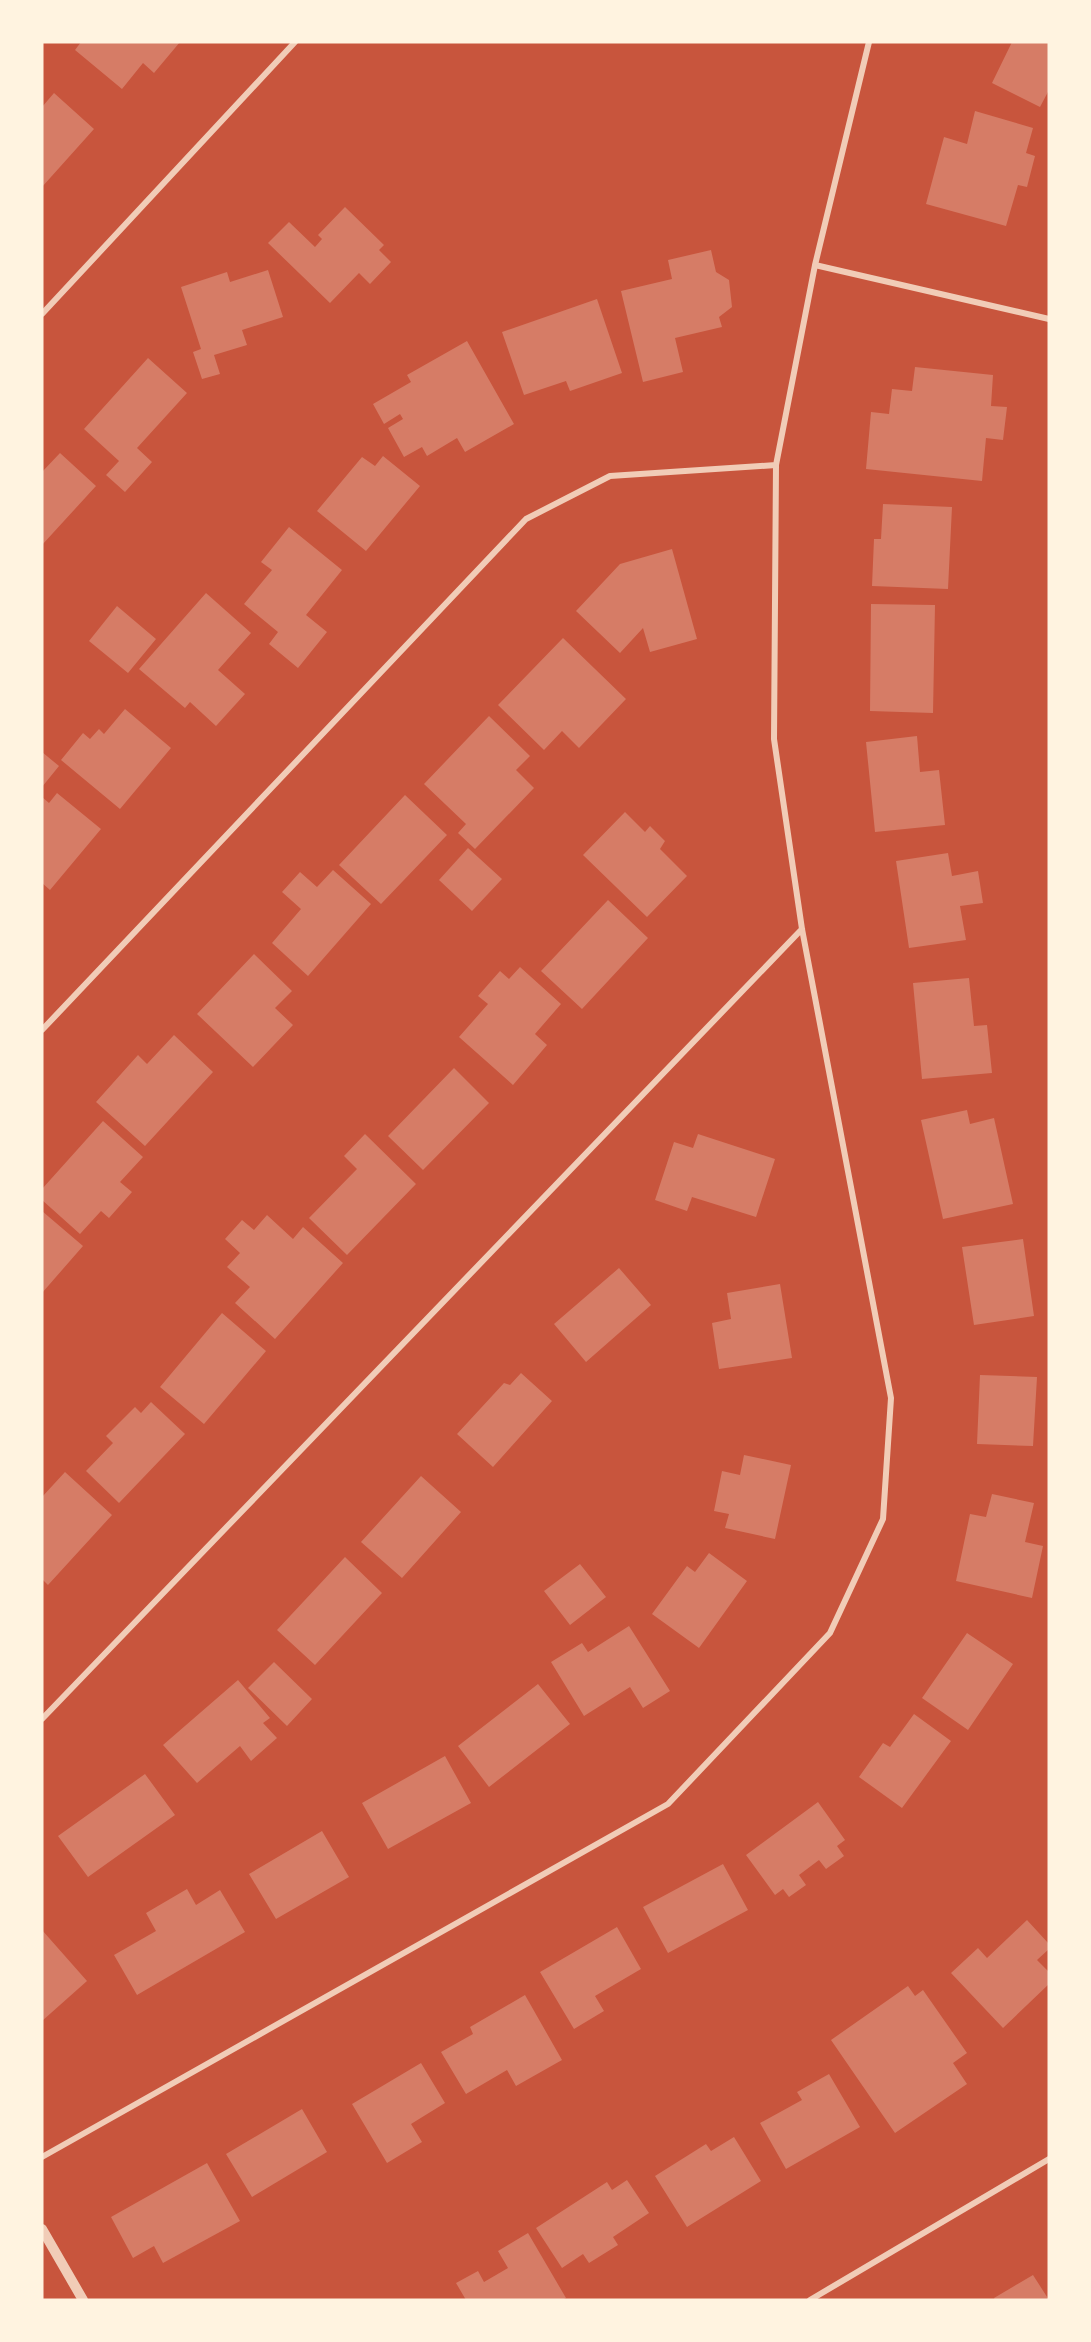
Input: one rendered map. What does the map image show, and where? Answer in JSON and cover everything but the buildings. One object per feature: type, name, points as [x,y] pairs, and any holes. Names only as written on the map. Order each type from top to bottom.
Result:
[{"type":"street","points":[[42,314],[295,42]]},
{"type":"street","points":[[42,2157],[669,1804],[830,1633],[883,1519],[891,1398],[802,929],[774,739],[776,465],[815,265],[868,42]]},
{"type":"street","points":[[815,265],[1049,320]]},
{"type":"street","points":[[42,1030],[525,519],[610,476],[776,465]]},
{"type":"street","points":[[42,1719],[802,929]]},
{"type":"street","points":[[810,2300],[1049,2159]]},
{"type":"street","points":[[42,2229],[83,2300]]}]
